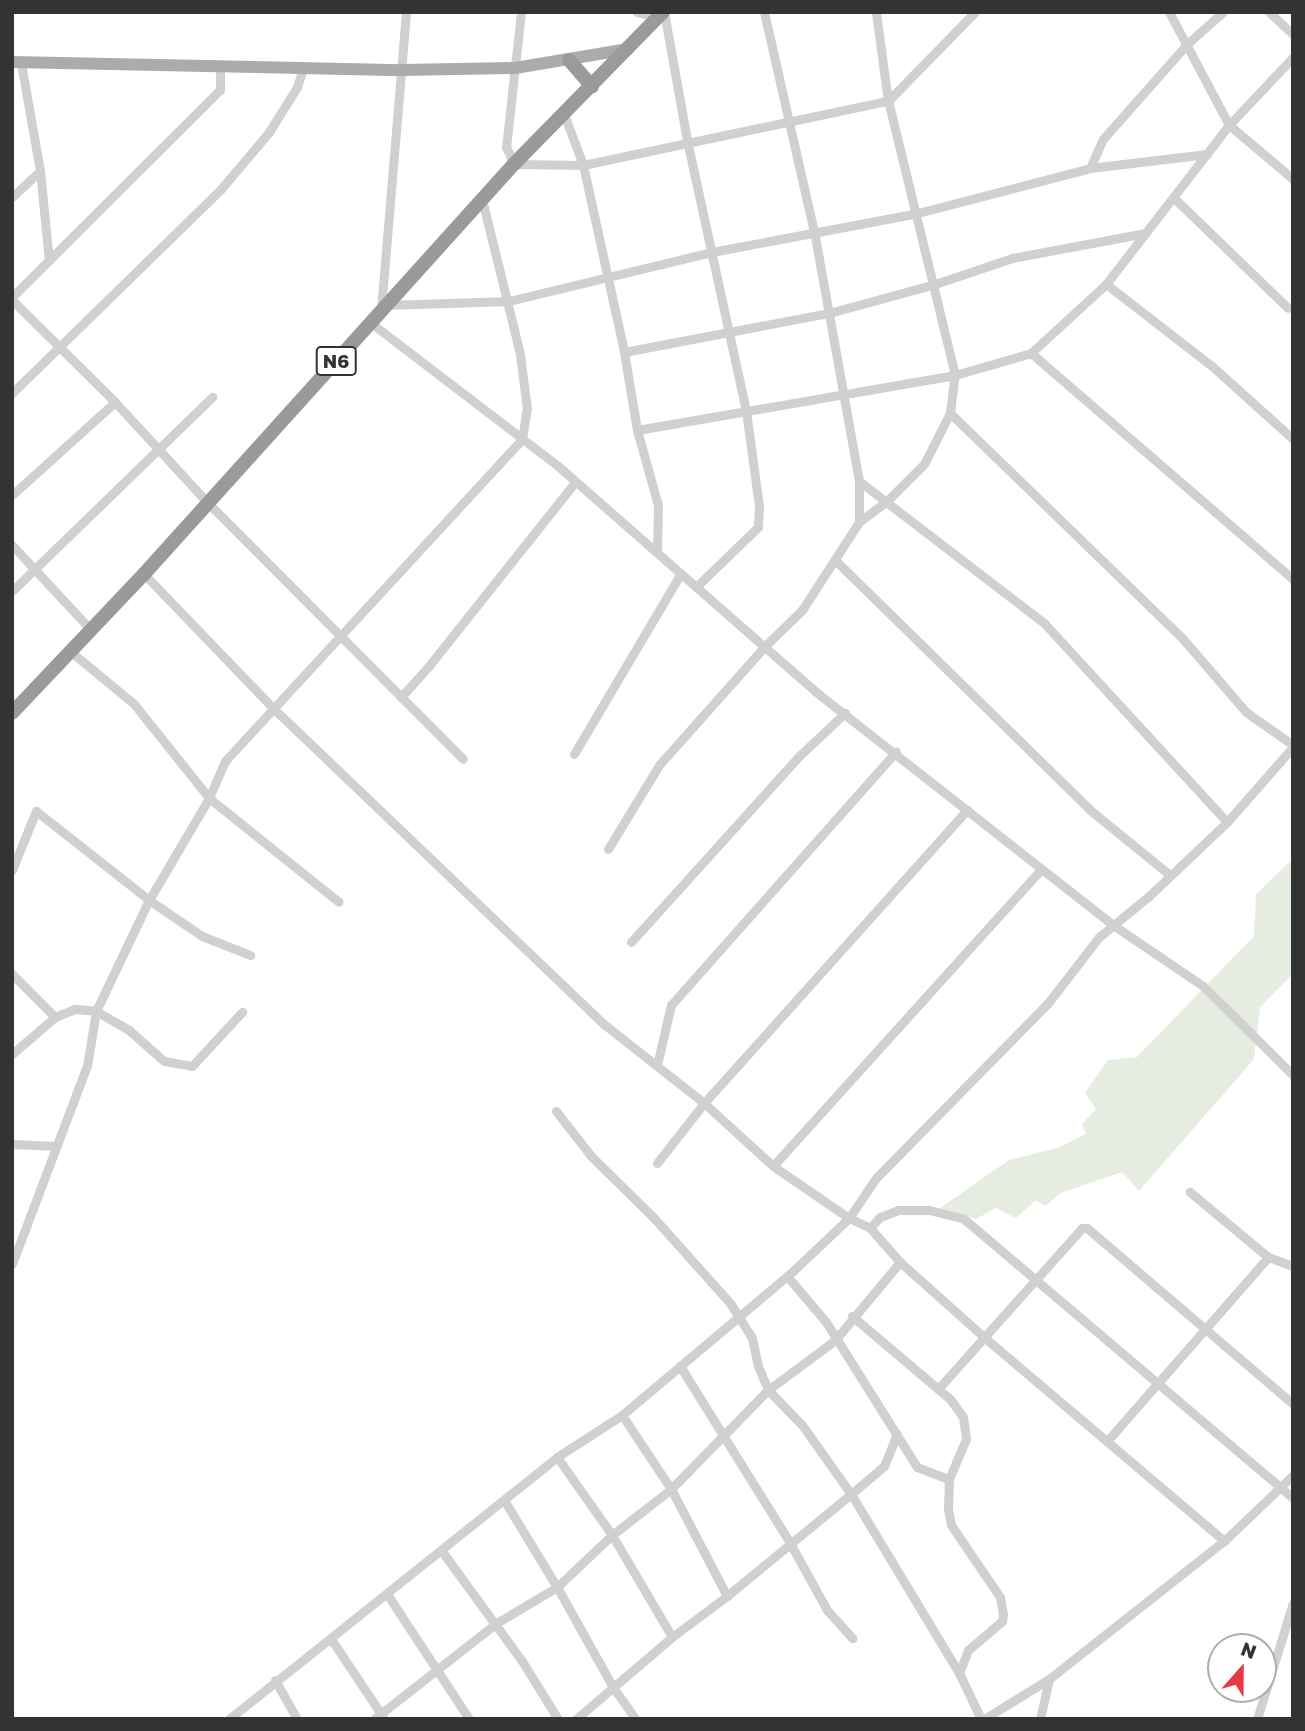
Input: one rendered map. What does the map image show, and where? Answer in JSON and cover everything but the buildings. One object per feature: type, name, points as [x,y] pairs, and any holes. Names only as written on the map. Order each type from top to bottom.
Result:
[{"type":"highway","name":"N6","points":[[12,713],[144,575],[514,164],[662,14]]},
{"type":"highway","points":[[569,60],[581,70],[592,86]]},
{"type":"main road","points":[[17,62],[220,68],[514,68],[628,49]]},
{"type":"street","points":[[406,12],[384,308],[509,301],[712,252],[914,214],[1090,168],[1208,154]]},
{"type":"street","points":[[521,12],[506,147],[514,164],[583,165],[888,101],[975,12]]},
{"type":"street","points":[[637,12],[662,14],[746,411],[759,506],[758,527],[696,587]]},
{"type":"street","points":[[764,12],[814,232],[859,481],[859,522]]},
{"type":"street","points":[[608,849],[659,765],[765,646],[802,610],[859,522],[887,500],[924,464],[950,413],[955,375],[888,101],[876,12]]},
{"type":"street","points":[[1169,12],[1230,125],[1293,178]]},
{"type":"street","points":[[1090,168],[1103,139],[1187,44],[1223,12]]},
{"type":"street","points":[[1269,12],[1293,34]]},
{"type":"street","points":[[637,430],[955,375],[1031,353],[1106,284],[1230,125],[1293,57]]},
{"type":"street","points":[[17,62],[40,172],[49,261]]},
{"type":"street","points":[[220,68],[220,90],[12,298],[115,401],[208,503],[463,759]]},
{"type":"street","points":[[12,393],[221,189],[270,132],[297,87],[303,69]]},
{"type":"street","points":[[564,114],[583,165],[609,276],[637,430],[657,505],[657,552]]},
{"type":"street","points":[[12,197],[40,172]]},
{"type":"street","points":[[1174,198],[1288,308]]},
{"type":"street","points":[[12,1264],[87,1066],[96,1012],[149,900],[209,799],[225,761],[342,638],[523,439],[527,410],[509,301],[482,199]]},
{"type":"street","points":[[624,352],[828,313],[932,285],[1012,258],[1146,233]]},
{"type":"street","points":[[1106,284],[1213,367],[1293,439]]},
{"type":"street","points":[[371,323],[523,439],[845,713],[1041,869],[1079,895],[1113,925],[1203,986],[1293,1075]]},
{"type":"street","points":[[1031,353],[1293,579]]},
{"type":"street","points":[[12,591],[212,397]]},
{"type":"street","points":[[12,495],[115,401]]},
{"type":"street","points":[[229,1719],[557,1457],[622,1415],[787,1276],[849,1218],[876,1178],[1048,1003],[1099,937],[1227,822],[1293,746],[1245,712],[1183,639],[950,413]]},
{"type":"street","points":[[859,481],[1044,623],[1227,822]]},
{"type":"street","points":[[401,697],[428,667],[575,482]]},
{"type":"street","points":[[12,545],[90,629]]},
{"type":"street","points":[[835,560],[1090,810],[1170,875]]},
{"type":"street","points":[[574,754],[681,573]]},
{"type":"street","points":[[144,575],[274,709],[605,1025],[704,1103],[773,1166],[849,1218],[870,1228],[900,1262],[985,1338],[1224,1541]]},
{"type":"street","points":[[70,651],[134,704],[209,799],[339,902]]},
{"type":"street","points":[[631,942],[797,758],[845,713]]},
{"type":"street","points":[[657,1065],[671,1004],[896,752]]},
{"type":"street","points":[[657,1163],[704,1103],[967,810]]},
{"type":"street","points":[[12,870],[36,811],[149,900],[202,936],[250,955]]},
{"type":"street","points":[[773,1166],[1041,869]]},
{"type":"street","points":[[12,974],[55,1017]]},
{"type":"street","points":[[12,1055],[55,1017],[75,1009],[96,1012],[130,1031],[164,1061],[192,1066],[242,1012]]},
{"type":"street","points":[[556,1111],[591,1156],[654,1218],[730,1303],[752,1338],[758,1366],[768,1390],[802,1425],[851,1494],[959,1673],[983,1719],[1049,1679],[1224,1541],[1293,1475]]},
{"type":"street","points":[[12,1144],[55,1146]]},
{"type":"street","points":[[1190,1192],[1268,1257],[1293,1266]]},
{"type":"street","points":[[870,1228],[880,1217],[898,1210],[947,1213],[964,1219],[1293,1498]]},
{"type":"street","points":[[939,1389],[1082,1228],[1087,1227],[1293,1404]]},
{"type":"street","points":[[1108,1440],[1268,1257]]},
{"type":"street","points":[[331,1639],[380,1717],[435,1669],[495,1624],[557,1587],[612,1535],[671,1489],[768,1390],[835,1340],[852,1316],[900,1262]]},
{"type":"street","points":[[787,1276],[816,1307],[917,1467],[949,1479]]},
{"type":"street","points":[[852,1316],[950,1399],[962,1417],[966,1439],[949,1479],[948,1508],[951,1525],[1000,1597],[1003,1614],[1002,1621],[968,1650],[959,1673]]},
{"type":"street","points":[[680,1366],[790,1543],[827,1610],[852,1638]]},
{"type":"street","points":[[622,1415],[671,1489],[727,1596]]},
{"type":"street","points":[[576,1719],[672,1637],[727,1596],[884,1466],[897,1434]]},
{"type":"street","points":[[557,1457],[612,1535],[672,1637]]},
{"type":"street","points":[[504,1500],[613,1687],[635,1719]]},
{"type":"street","points":[[441,1550],[495,1624],[558,1719]]},
{"type":"street","points":[[387,1594],[469,1719]]},
{"type":"street","points":[[1259,1718],[1293,1603]]},
{"type":"street","points":[[1040,1719],[1049,1679]]},
{"type":"street","points":[[275,1680],[297,1719]]},
{"type":"shaded area","points":[[1293,859],[1293,974],[1260,1007],[1254,1059],[1139,1191],[1122,1172],[1061,1193],[1045,1206],[1036,1200],[1016,1218],[996,1208],[976,1219],[940,1208],[1009,1160],[1057,1148],[1086,1134],[1082,1124],[1096,1109],[1085,1093],[1108,1060],[1137,1057],[1254,936],[1256,894]]}]
